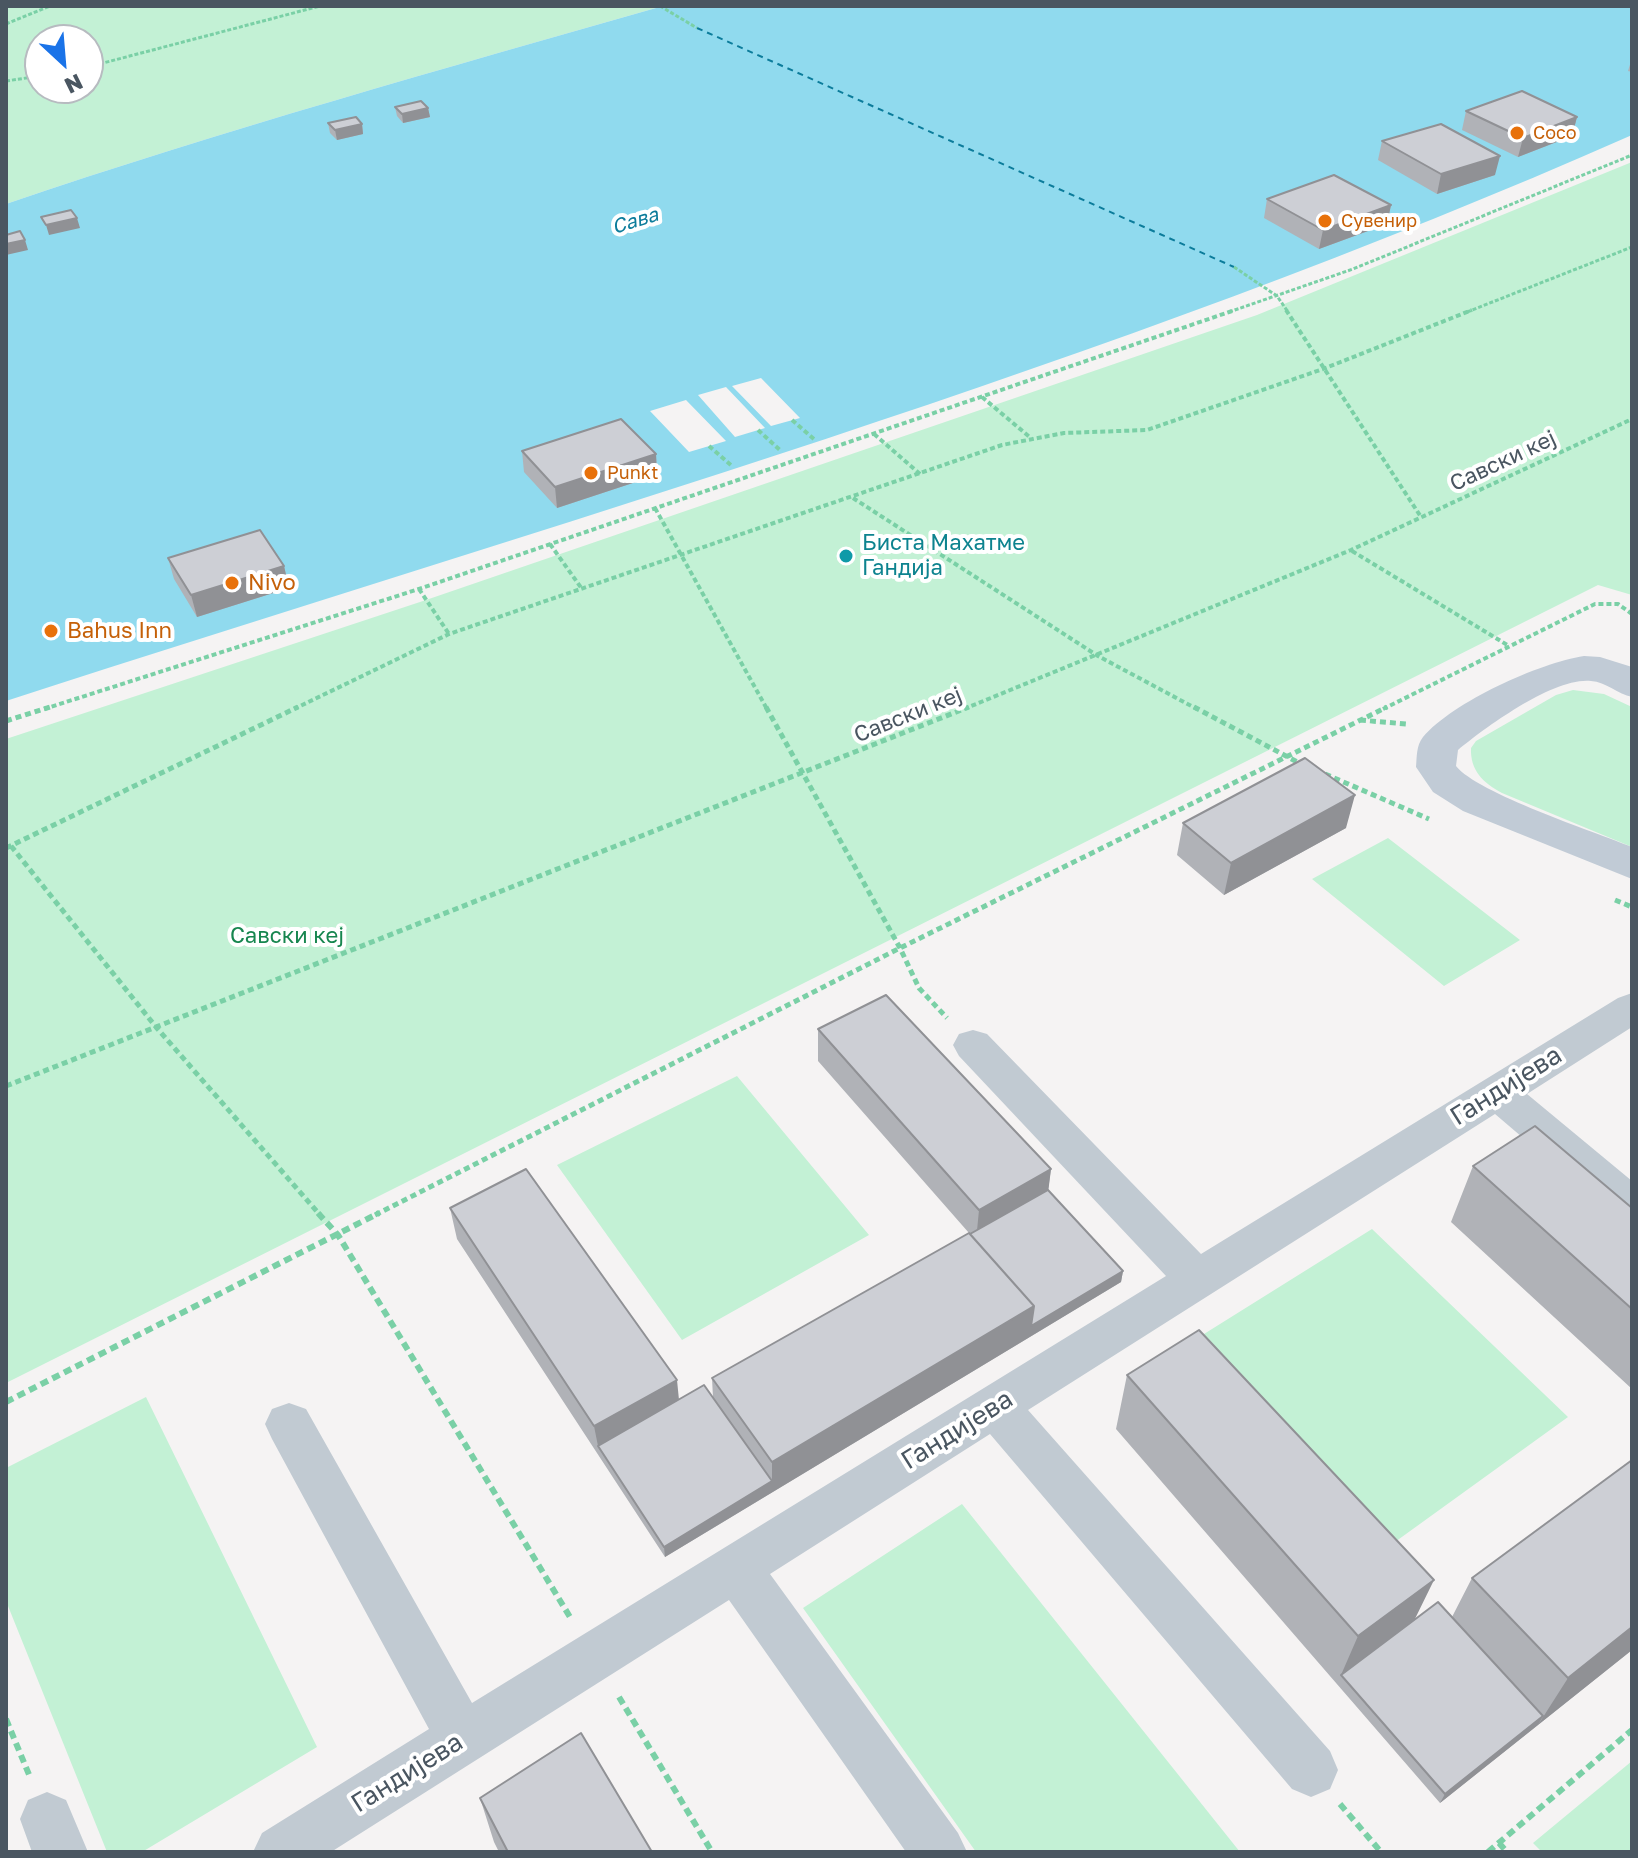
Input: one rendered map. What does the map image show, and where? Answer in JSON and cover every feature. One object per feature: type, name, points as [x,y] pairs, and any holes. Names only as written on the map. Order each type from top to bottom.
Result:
[{"type":"street","points":[[1632,685],[1607,671],[1587,667],[1552,674],[1458,727],[1438,746],[1436,767],[1447,782],[1478,801],[1632,864]]},
{"type":"street","name":"Гандијева","points":[[281,1852],[1632,1008]]},
{"type":"street","points":[[973,1045],[1197,1279]]},
{"type":"street","points":[[1497,1092],[1632,1206]]},
{"type":"street","points":[[995,1406],[1311,1770]]},
{"type":"street","points":[[289,1424],[463,1738]]},
{"type":"street","points":[[736,1568],[939,1852]]},
{"type":"path","points":[[6,24],[50,6]]},
{"type":"path","points":[[104,63],[320,6]]},
{"type":"path","points":[[660,6],[697,28]]},
{"type":"path","points":[[6,721],[419,589],[1277,296],[1353,269],[1632,155]]},
{"type":"path","points":[[712,1852],[338,1235],[156,1027],[9,847],[449,634],[1002,445],[1064,433],[1147,430],[1323,369],[1632,247]]},
{"type":"path","points":[[1234,267],[1277,296],[1421,517]]},
{"type":"path","points":[[982,397],[1032,439]]},
{"type":"path","name":"Савски кеј","points":[[6,1086],[1098,656],[1351,550],[1632,419]]},
{"type":"path","points":[[792,420],[815,440]]},
{"type":"path","points":[[758,430],[781,451]]},
{"type":"path","points":[[873,433],[920,474]]},
{"type":"path","points":[[709,446],[733,467]]},
{"type":"path","points":[[853,498],[1098,656],[1284,757]]},
{"type":"path","points":[[655,508],[900,948],[919,988],[973,1045]]},
{"type":"path","points":[[550,544],[582,589]]},
{"type":"path","points":[[1351,550],[1509,646]]},
{"type":"path","points":[[419,589],[449,634]]},
{"type":"path","points":[[6,1402],[900,948],[1595,604],[1618,604],[1632,614]]},
{"type":"path","points":[[6,1719],[53,1835]]},
{"type":"path","points":[[1488,1852],[1632,1730]]},
{"type":"path","points":[[1311,1770],[1381,1852]]},
{"type":"path","points":[[1499,1843],[1507,1852]]},
{"type":"green space","points":[[10,6],[663,6],[251,125],[6,204],[6,8]]},
{"type":"green space","name":"Савски кеј","points":[[1632,162],[1632,595],[1598,585],[6,1383],[6,739],[426,600],[1257,315]]},
{"type":"green space","points":[[1573,690],[1604,694],[1632,707],[1632,847],[1502,793],[1489,785],[1475,769],[1471,748],[1476,741],[1556,695]]},
{"type":"green space","points":[[1388,838],[1520,940],[1444,986],[1312,879]]},
{"type":"green space","points":[[737,1076],[869,1235],[682,1340],[557,1165]]},
{"type":"green space","points":[[1372,1229],[1568,1417],[1388,1547],[1196,1339]]},
{"type":"green space","points":[[146,1397],[317,1747],[142,1852],[107,1852],[6,1601],[6,1468]]},
{"type":"green space","points":[[962,1504],[1240,1852],[976,1852],[803,1608]]},
{"type":"green space","points":[[1632,1761],[1632,1852],[1542,1852],[1533,1843]]},
{"type":"water","name":"Сава","points":[[663,6],[1632,6],[1632,135],[1434,219],[1031,369],[826,439],[6,701],[6,204],[251,125]]},
{"type":"pier","points":[[761,378],[800,418],[771,426],[732,386]]},
{"type":"pier","points":[[726,387],[765,428],[735,437],[698,395]]},
{"type":"pier","points":[[686,400],[726,441],[689,452],[650,411]]},
{"type":"building","points":[[1522,91],[1577,117],[1523,138],[1466,111]]},
{"type":"building","points":[[421,101],[428,108],[402,114],[395,107]]},
{"type":"building","points":[[356,117],[362,124],[335,130],[328,123]]},
{"type":"building","points":[[1441,124],[1500,156],[1441,174],[1382,141]]},
{"type":"building","points":[[1334,175],[1391,205],[1323,230],[1267,199]]},
{"type":"building","points":[[71,210],[77,218],[46,225],[41,217]]},
{"type":"building","points":[[20,231],[25,240],[6,244],[6,235]]},
{"type":"building","points":[[621,419],[656,454],[555,487],[522,451]]},
{"type":"building","points":[[260,530],[284,566],[191,595],[168,558]]},
{"type":"building","points":[[1305,758],[1355,795],[1231,863],[1183,823]]},
{"type":"building","points":[[886,995],[1051,1169],[979,1210],[818,1029]]},
{"type":"building","points":[[1535,1126],[1632,1208],[1632,1309],[1473,1166]]},
{"type":"building","points":[[526,1169],[677,1380],[594,1426],[450,1208]]},
{"type":"building","points":[[1048,1190],[1123,1271],[1031,1326],[1034,1306],[970,1234]]},
{"type":"building","points":[[969,1233],[1034,1306],[772,1462],[712,1378]]},
{"type":"building","points":[[1199,1330],[1434,1580],[1358,1636],[1127,1375]]},
{"type":"building","points":[[704,1385],[772,1481],[664,1547],[598,1446]]},
{"type":"building","points":[[1632,1460],[1632,1627],[1568,1678],[1472,1578]]},
{"type":"building","points":[[1438,1602],[1543,1716],[1445,1794],[1341,1675]]},
{"type":"building","points":[[581,1733],[652,1852],[508,1852],[480,1798]]},
{"type":"ferry route","points":[[697,28],[1234,267]]},
{"type":"place","name":"Coco","points":[[1517,133]]},
{"type":"place","name":"Сувенир","points":[[1325,221]]},
{"type":"place","name":"Punkt","points":[[591,473]]},
{"type":"place","name":"Биста Махатме Гандија","points":[[846,556]]},
{"type":"place","name":"Nivo","points":[[232,583]]},
{"type":"place","name":"Bahus Inn","points":[[51,631]]}]
